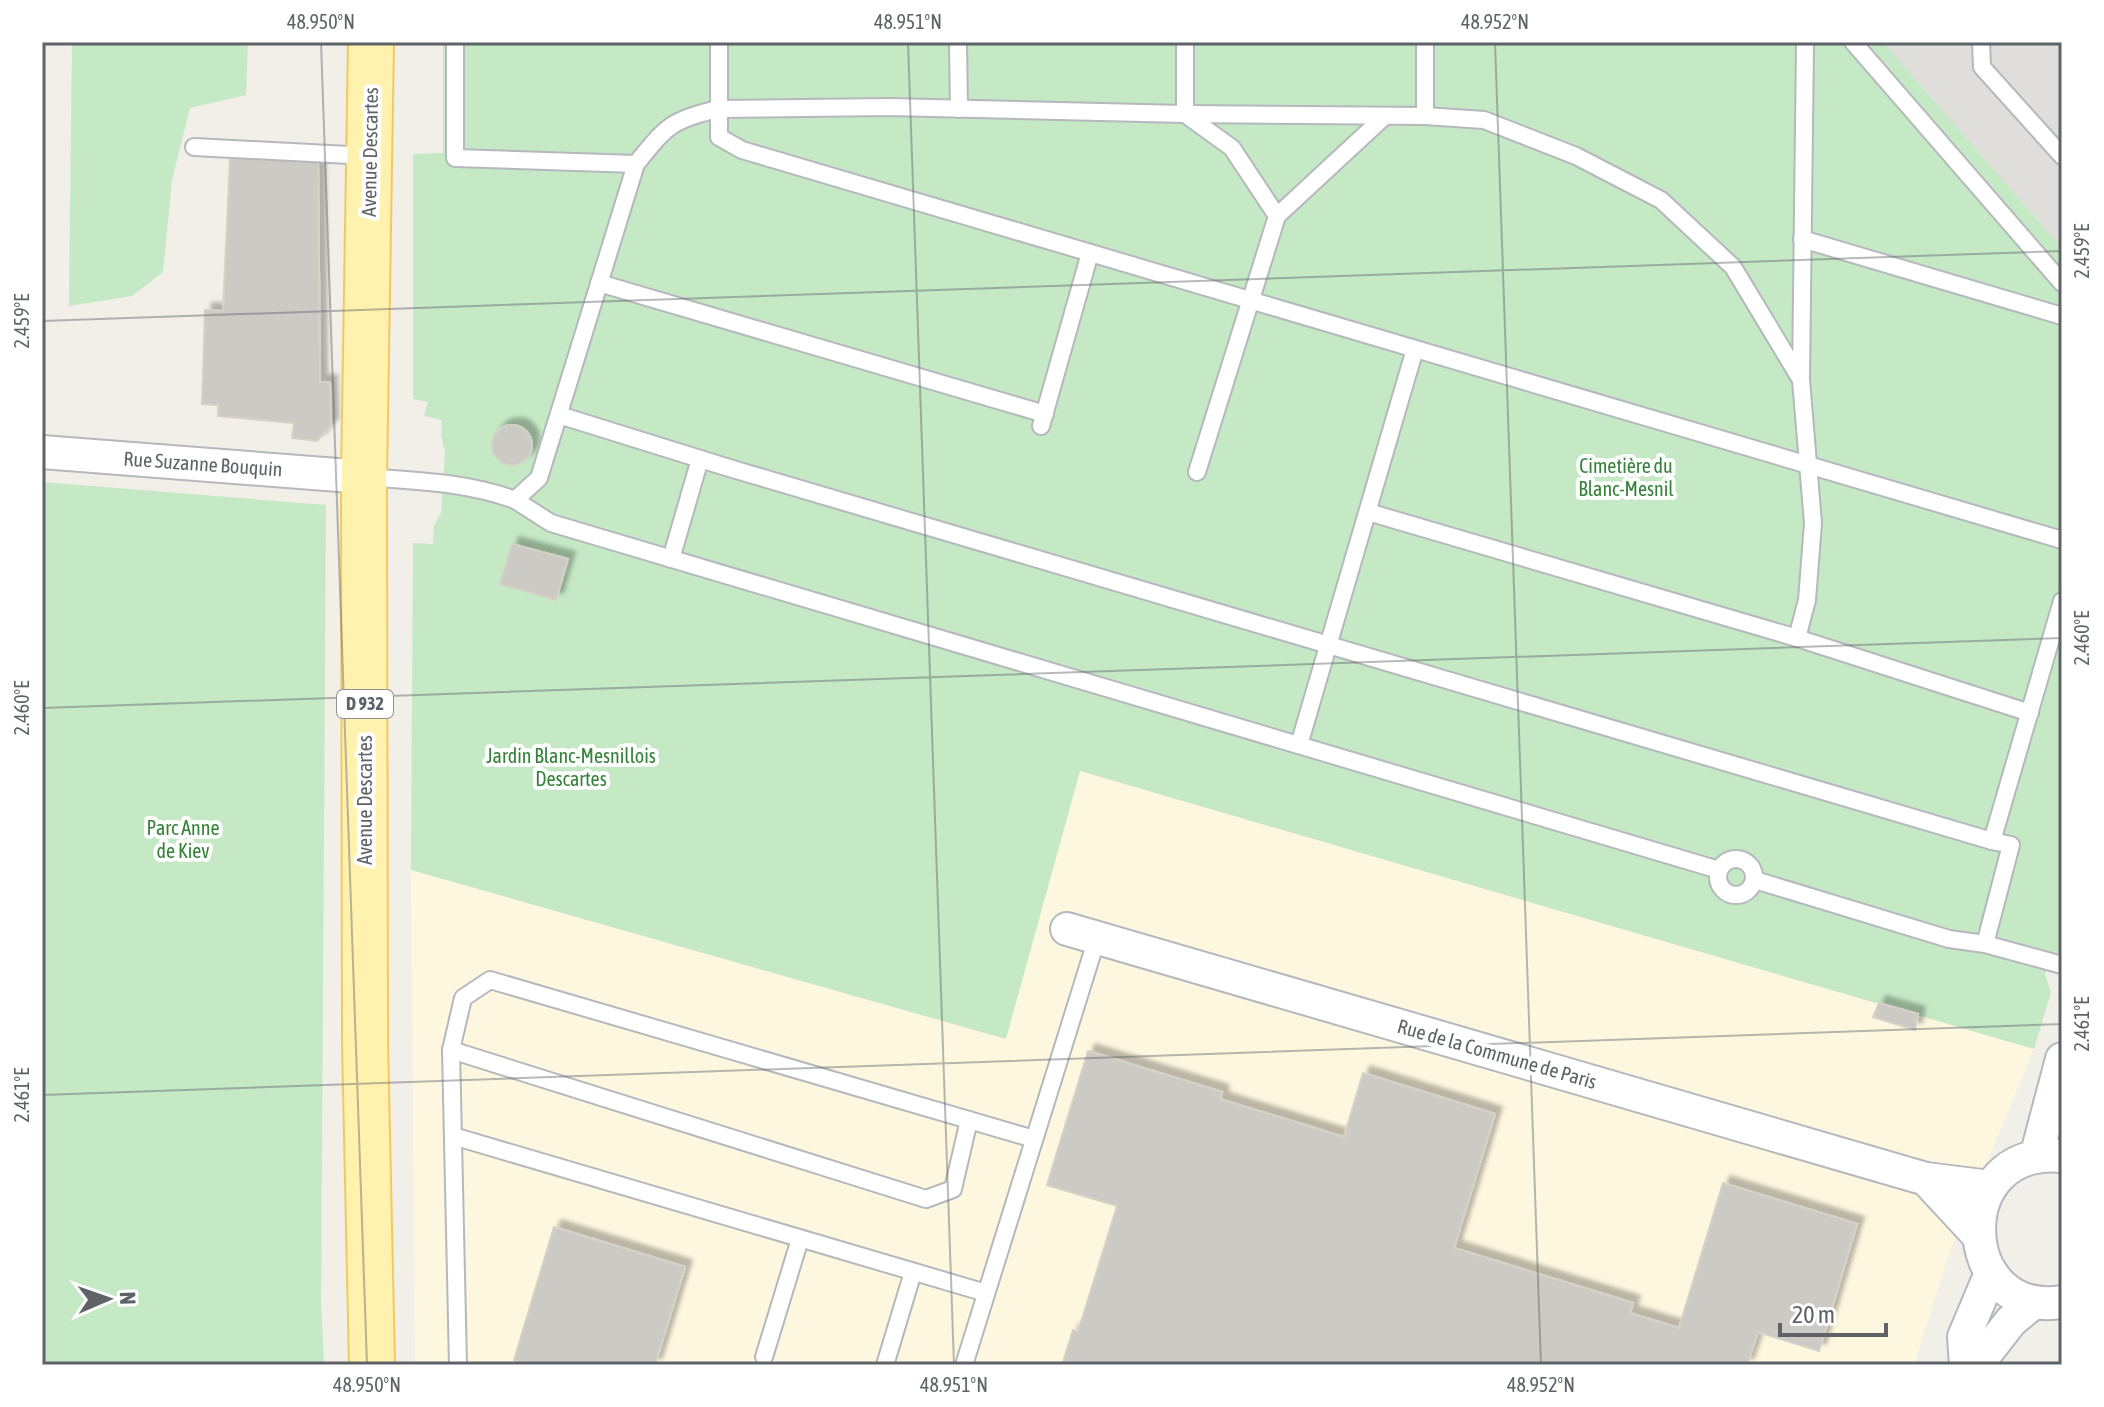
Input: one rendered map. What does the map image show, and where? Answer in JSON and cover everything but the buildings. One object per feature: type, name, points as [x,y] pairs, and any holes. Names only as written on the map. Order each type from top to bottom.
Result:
[{"type":"main road","name":"Avenue Descartes","points":[[365,53],[369,156],[364,477],[365,1043],[372,1365]]},
{"type":"street","name":"Rue Suzanne Bouquin","points":[[42,452],[364,477]]},
{"type":"street","name":"Rue de la Commune de Paris","points":[[1082,933],[1926,1179],[1990,1187]]},
{"type":"street","points":[[2048,1302],[2017,1296],[1991,1273],[1981,1254],[1977,1234],[1980,1209],[1990,1187],[2010,1168],[2049,1156],[2062,1059]]},
{"type":"street","points":[[1926,1179],[1977,1234]]},
{"type":"street","points":[[1991,1273],[1964,1337],[1967,1364],[1983,1357],[2011,1321],[2048,1302]]},
{"type":"lane","points":[[455,42],[455,158],[636,164]]},
{"type":"lane","points":[[719,42],[719,137],[742,150],[2062,540]]},
{"type":"lane","points":[[958,42],[959,109]]},
{"type":"lane","points":[[1185,42],[1185,114]]},
{"type":"lane","points":[[1425,42],[1425,116]]},
{"type":"lane","points":[[1797,638],[1807,600],[1813,523],[1801,380],[1805,42]]},
{"type":"lane","points":[[1853,42],[2062,283]]},
{"type":"lane","points":[[1981,42],[1982,67],[2062,156]]},
{"type":"lane","points":[[515,500],[539,478],[636,164],[666,127],[691,115],[718,109],[959,109],[1425,116],[1484,120],[1567,152],[1661,200],[1733,267],[1801,380]]},
{"type":"lane","points":[[1185,114],[1232,148],[1277,216]]},
{"type":"lane","points":[[1197,472],[1277,216],[1385,116]]},
{"type":"lane","points":[[194,147],[369,156]]},
{"type":"lane","points":[[1802,239],[2062,316]]},
{"type":"lane","points":[[599,283],[1043,420],[1090,253]]},
{"type":"lane","points":[[1299,745],[1415,349]]},
{"type":"lane","points":[[559,415],[2011,845],[1985,944]]},
{"type":"lane","points":[[671,559],[700,459]]},
{"type":"lane","points":[[364,477],[488,489],[515,500],[551,523],[1719,870]]},
{"type":"lane","points":[[1368,512],[1797,638],[2030,713]]},
{"type":"lane","points":[[1992,841],[2062,601]]},
{"type":"lane","points":[[1736,858],[1747,861],[1754,870],[1755,880],[1749,891],[1738,896],[1726,892],[1718,882],[1719,870],[1726,861],[1736,858]]},
{"type":"lane","points":[[1755,880],[1949,939],[1985,944],[2062,965]]},
{"type":"lane","points":[[964,1365],[1034,1139],[1082,933]]},
{"type":"lane","points":[[458,1365],[451,1050],[463,998],[490,980],[1034,1139]]},
{"type":"lane","points":[[451,1050],[926,1199],[953,1189],[969,1120]]},
{"type":"lane","points":[[453,1136],[986,1293]]},
{"type":"lane","points":[[764,1357],[800,1239]]},
{"type":"lane","points":[[885,1365],[913,1272]]},
{"type":"shaded area","points":[[1883,42],[2062,42],[2062,248]]},
{"type":"shaded area","points":[[1080,771],[2034,1049],[1949,1254],[1914,1365],[415,1365],[411,870],[1005,1039]]},
{"type":"green space","points":[[72,42],[248,42],[246,95],[190,108],[172,180],[163,272],[132,296],[69,306]]},
{"type":"green space","name":"Cimetière du Blanc-Mesnil","points":[[443,42],[1883,42],[2062,248],[2062,950],[2050,957],[2045,975],[2051,992],[2034,1049],[1080,771],[1006,1039],[411,870],[413,543],[433,544],[434,526],[441,513],[445,452],[442,420],[424,416],[428,402],[413,399],[413,154],[443,153]]},
{"type":"green space","name":"Parc Anne de Kiev","points":[[42,482],[326,505],[321,1302],[324,1365],[42,1365]]},
{"type":"park label","name":"Jardin Blanc-Mesnillois Descartes","points":[[571,768]]}]
